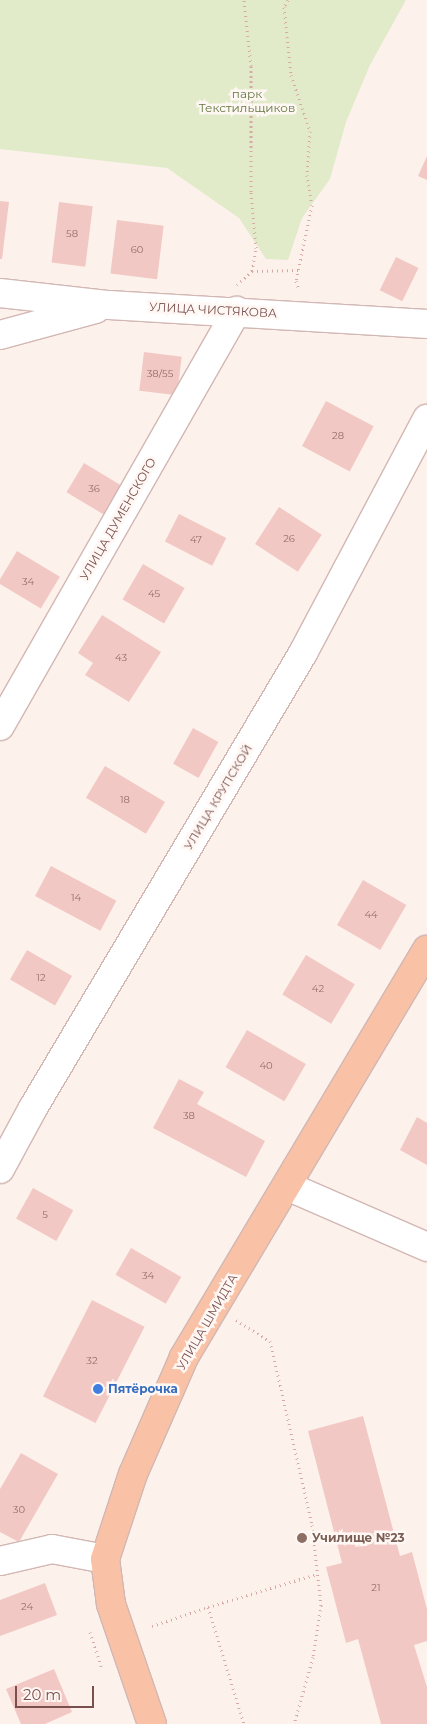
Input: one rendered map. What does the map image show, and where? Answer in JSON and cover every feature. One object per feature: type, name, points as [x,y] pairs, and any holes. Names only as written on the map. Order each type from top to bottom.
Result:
[{"type":"main road","name":"УЛИЦА ШМИДТА","points":[[152,1724],[111,1604],[105,1558],[133,1474],[184,1357],[427,950]]},
{"type":"street","name":"УЛИЦА ЧИСТЯКОВА","points":[[0,293],[109,305],[306,315],[427,324]]},
{"type":"street","points":[[0,335],[109,305]]},
{"type":"street","name":"УЛИЦА ДУМЕНСКОГО","points":[[0,726],[224,311]]},
{"type":"street","name":"УЛИЦА КРУПСКОЙ","points":[[0,1169],[33,1108],[303,653],[427,419]]},
{"type":"street","points":[[287,1186],[427,1247]]},
{"type":"street","points":[[0,1561],[52,1549],[105,1558]]},
{"type":"path","points":[[224,311],[252,271],[256,248],[251,192],[251,66],[244,0]]},
{"type":"path","points":[[288,0],[284,7],[291,75],[310,131],[306,175],[312,205],[300,270],[296,281],[306,315]]},
{"type":"path","points":[[252,271],[300,270]]},
{"type":"path","points":[[215,1306],[270,1341],[312,1525],[321,1605],[313,1657],[294,1724]]},
{"type":"path","points":[[152,1626],[318,1574]]},
{"type":"path","points":[[208,1607],[244,1724]]},
{"type":"green space","name":"парк Текстильщиков","points":[[0,0],[406,0],[370,65],[346,122],[330,179],[302,218],[288,260],[266,259],[239,218],[167,168],[0,149]]},
{"type":"building","points":[[427,156],[427,180],[418,176]]},
{"type":"building","points":[[0,201],[9,202],[2,259],[0,259]]},
{"type":"building","points":[[59,202],[93,206],[85,267],[52,263]]},
{"type":"building","points":[[117,220],[164,226],[157,279],[110,274]]},
{"type":"building","points":[[396,257],[418,268],[402,301],[380,290]]},
{"type":"building","points":[[144,352],[182,357],[177,395],[139,391]]},
{"type":"building","points":[[326,401],[374,426],[350,471],[302,446]]},
{"type":"building","points":[[84,463],[122,486],[104,515],[66,492]]},
{"type":"building","points":[[279,507],[322,535],[298,572],[255,544]]},
{"type":"building","points":[[179,514],[226,538],[212,566],[165,542]]},
{"type":"building","points":[[17,551],[60,577],[41,608],[0,584],[0,579]]},
{"type":"building","points":[[143,564],[185,588],[164,624],[122,600]]},
{"type":"building","points":[[102,615],[161,652],[129,702],[85,675],[93,663],[78,653]]},
{"type":"building","points":[[193,728],[218,742],[198,778],[173,764]]},
{"type":"building","points":[[105,766],[165,802],[146,834],[86,798]]},
{"type":"building","points":[[51,866],[116,901],[100,931],[35,896]]},
{"type":"building","points":[[363,880],[406,905],[380,950],[337,925]]},
{"type":"building","points":[[27,950],[72,976],[55,1005],[10,979]]},
{"type":"building","points":[[306,955],[355,984],[331,1024],[282,994]]},
{"type":"building","points":[[247,1030],[306,1064],[284,1101],[226,1067]]},
{"type":"building","points":[[179,1079],[204,1092],[197,1104],[265,1141],[246,1177],[153,1128]]},
{"type":"building","points":[[417,1117],[427,1123],[427,1165],[400,1150]]},
{"type":"building","points":[[33,1188],[73,1210],[56,1241],[16,1219]]},
{"type":"building","points":[[131,1248],[181,1277],[166,1304],[116,1275]]},
{"type":"building","points":[[92,1300],[145,1327],[96,1423],[43,1396]]},
{"type":"building","points":[[363,1416],[400,1556],[412,1552],[427,1609],[427,1641],[414,1645],[427,1687],[427,1724],[381,1724],[358,1639],[346,1643],[326,1567],[342,1563],[308,1431]]},
{"type":"building","points":[[21,1453],[58,1474],[19,1542],[0,1532],[0,1489]]},
{"type":"building","points":[[45,1583],[57,1615],[0,1636],[0,1600]]},
{"type":"building","points":[[54,1669],[72,1712],[45,1724],[21,1724],[6,1689]]},
{"type":"place","name":"Пятёрочка","points":[[98,1389]]},
{"type":"place","name":"Училище №23","points":[[302,1538]]}]
